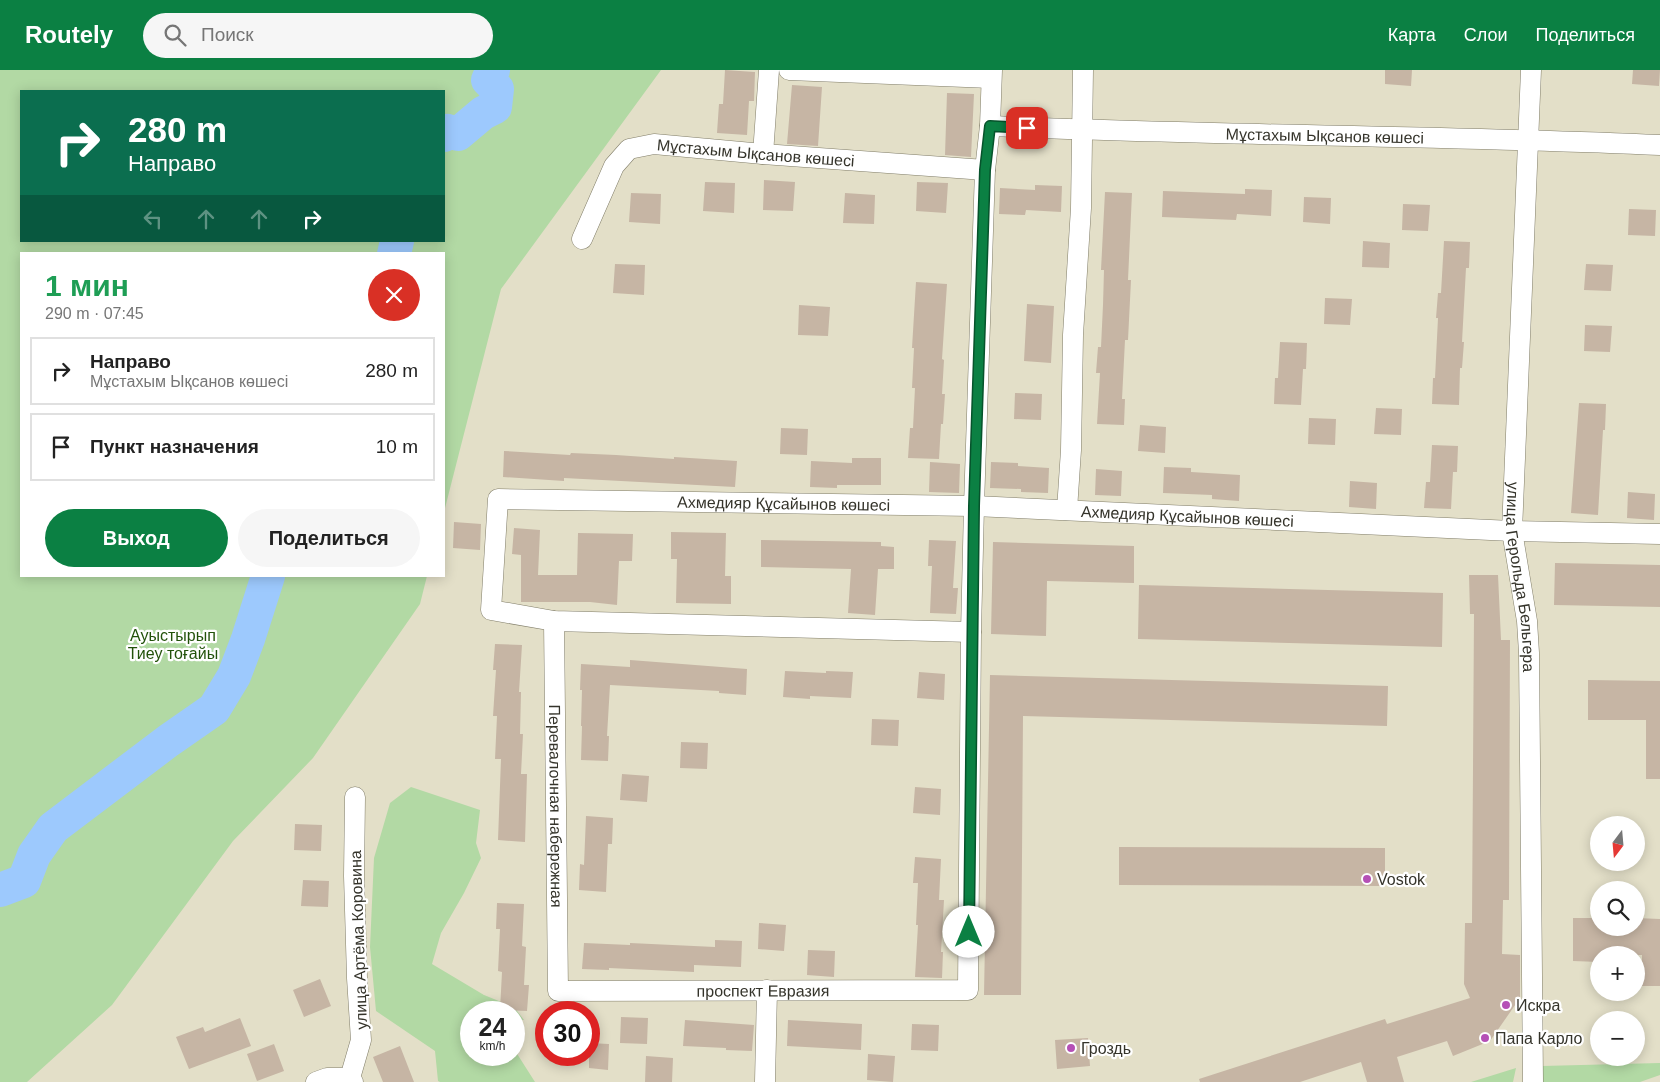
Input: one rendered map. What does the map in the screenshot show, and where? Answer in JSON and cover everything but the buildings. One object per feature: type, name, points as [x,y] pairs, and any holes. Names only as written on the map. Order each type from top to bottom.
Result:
[{"type":"street","points":[[763,154],[768,70]]},
{"type":"street","points":[[789,70],[991,74],[990,126],[985,170],[971,632]]},
{"type":"street","points":[[1068,510],[1073,335],[1081,208],[1083,70]]},
{"type":"street","name":"улица Герольда Бельгера","points":[[1531,70],[1512,531],[1527,621],[1529,653],[1533,1082]]},
{"type":"street","name":"Мұстахым Ықсанов көшесі","points":[[990,126],[1082,130],[1528,139],[1660,145]]},
{"type":"street","name":"Мұстахым Ықсанов көшесі","points":[[582,239],[614,166],[629,149],[654,144],[985,170]]},
{"type":"street","name":"Ахмедияр Құсайынов көшесі","points":[[971,632],[554,621],[491,610],[498,499],[974,506],[1512,531],[1660,534]]},
{"type":"street","name":"Перевалочная набережная","points":[[554,621],[558,991]]},
{"type":"street","name":"проспект Евразия","points":[[558,991],[968,990],[971,632]]},
{"type":"street","name":"улица Артёма Коровина","points":[[351,1080],[361,1040],[354,876],[355,796]]},
{"type":"street","points":[[765,1082],[767,990]]},
{"type":"street","points":[[316,1082],[327,1078],[351,1080]]},
{"type":"green space","name":"Ауыстырып Тиеу тоғайы","points":[[0,70],[661,70],[501,289],[445,508],[445,252],[20,252],[20,577],[427,577],[420,604],[313,758],[233,841],[112,1005],[27,1082],[0,1082]]},
{"type":"green space","points":[[411,787],[480,810],[476,843],[481,858],[441,933],[432,964],[484,995],[499,1001],[460,1001],[460,1066],[525,1066],[535,1082],[440,1082],[438,1081],[435,1051],[376,1011],[370,947],[374,858],[390,803]]},
{"type":"green space","points":[[1645,1063],[1660,1063],[1660,1075],[1640,1082],[1543,1082],[1542,1066],[1645,1066]]},
{"type":"green space","points":[[1516,1068],[1513,1082],[1471,1082]]},
{"type":"waterway","points":[[445,134],[448,131],[458,134],[483,113],[495,107],[497,89],[488,80],[493,70]]},
{"type":"waterway","points":[[394,252],[397,242]]},
{"type":"waterway","points":[[0,890],[24,881],[34,855],[53,828],[168,741],[214,709],[234,676],[268,577]]},
{"type":"place","name":"Vostok","points":[[1367,879]]},
{"type":"place","name":"Искра","points":[[1506,1005]]},
{"type":"place","name":"Папа Карло","points":[[1485,1038]]},
{"type":"place","name":"Гроздь","points":[[1071,1048]]},
{"type":"route","points":[[969,932],[971,647],[985,170],[990,126],[1027,128]]}]
